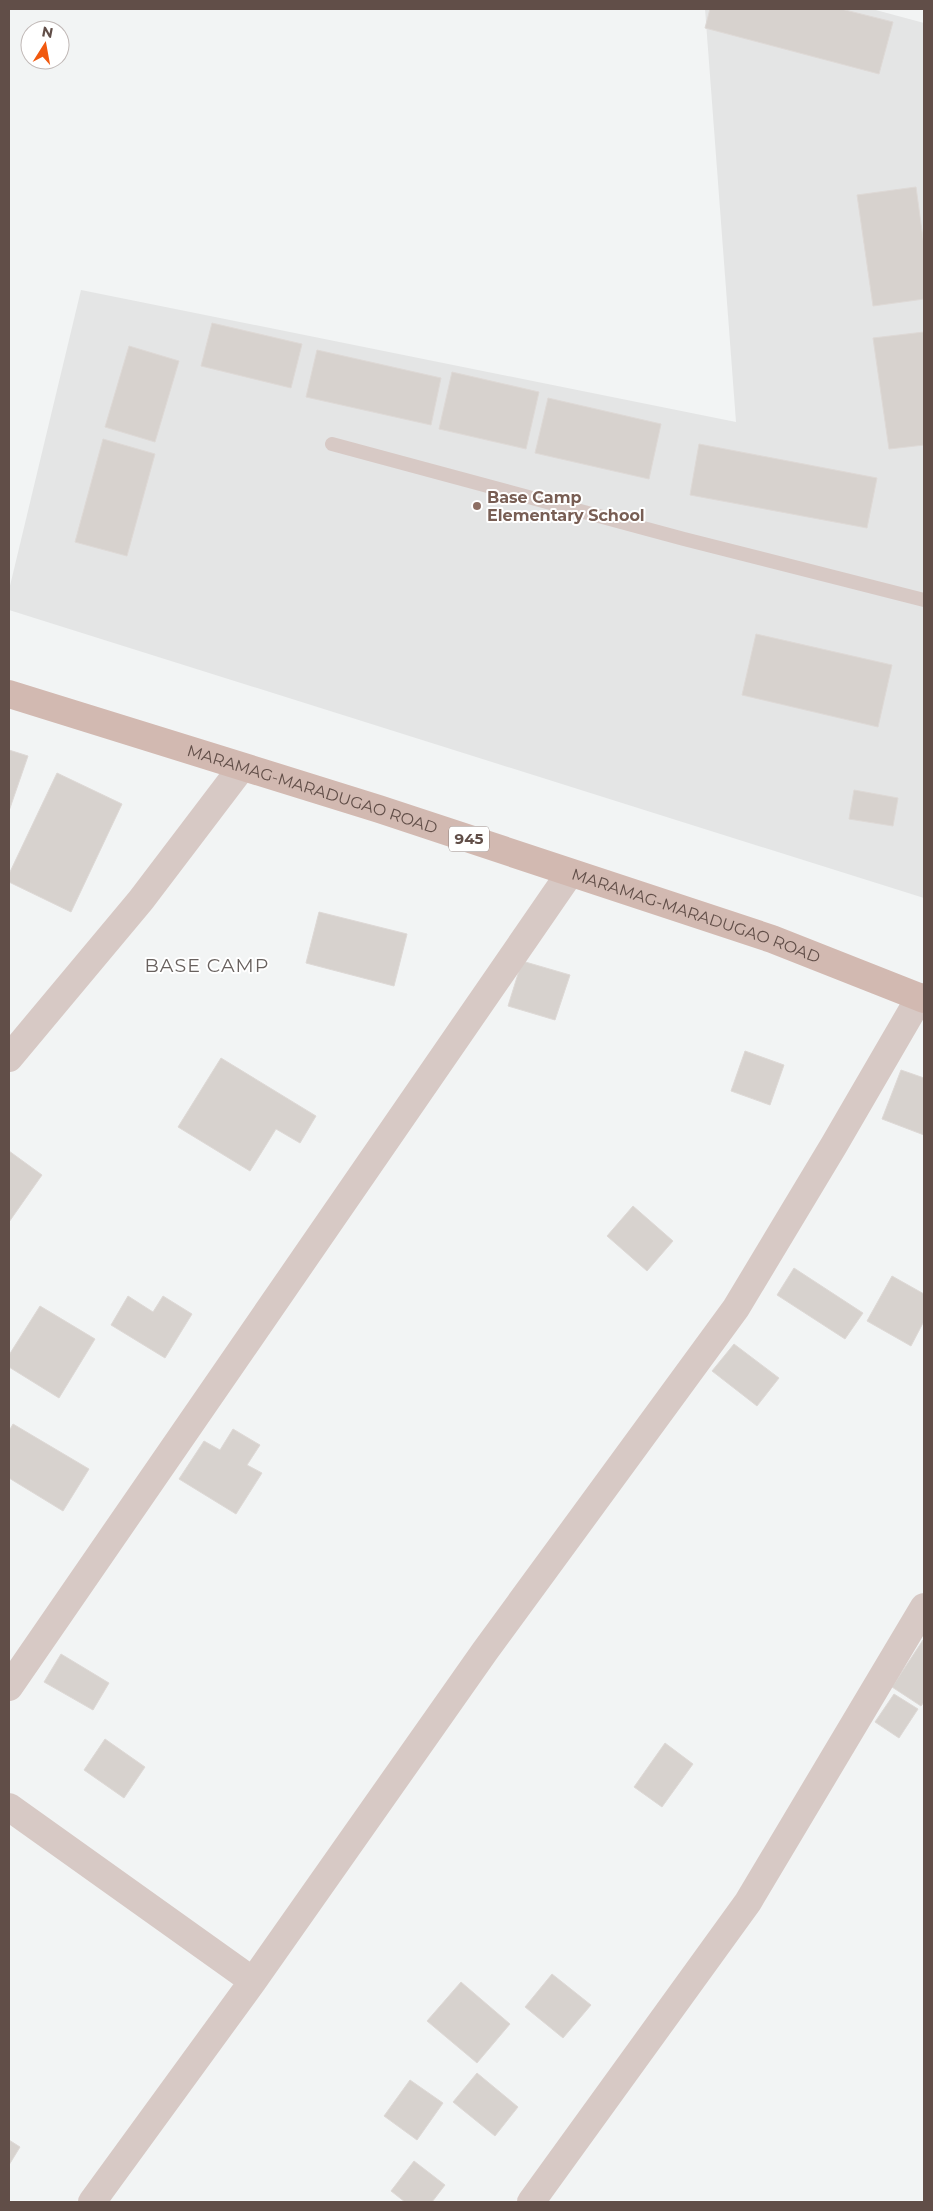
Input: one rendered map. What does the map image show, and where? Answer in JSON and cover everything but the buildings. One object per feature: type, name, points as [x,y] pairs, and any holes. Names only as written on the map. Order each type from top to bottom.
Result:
[{"type":"main road","name":"MARAMAG-MARADUGAO ROAD","points":[[9,694],[379,809],[772,939],[922,998]]},
{"type":"street","points":[[9,1058],[141,900],[242,766]]},
{"type":"street","points":[[9,1687],[570,873]]},
{"type":"street","points":[[92,2202],[253,1981],[485,1651],[736,1308],[922,998]]},
{"type":"street","points":[[532,2202],[748,1902],[924,1607]]},
{"type":"street","points":[[9,1807],[253,1981]]},
{"type":"lane","points":[[332,444],[674,537],[924,600]]},
{"type":"shaded area","name":"Base Camp Elementary School","points":[[705,9],[872,9],[924,23],[924,898],[9,610],[9,590],[81,290],[736,422]]},
{"type":"place","name":"Base Camp Elementary School","points":[[477,506]]},
{"type":"district","name":"BASE CAMP","points":[[207,965]]}]
